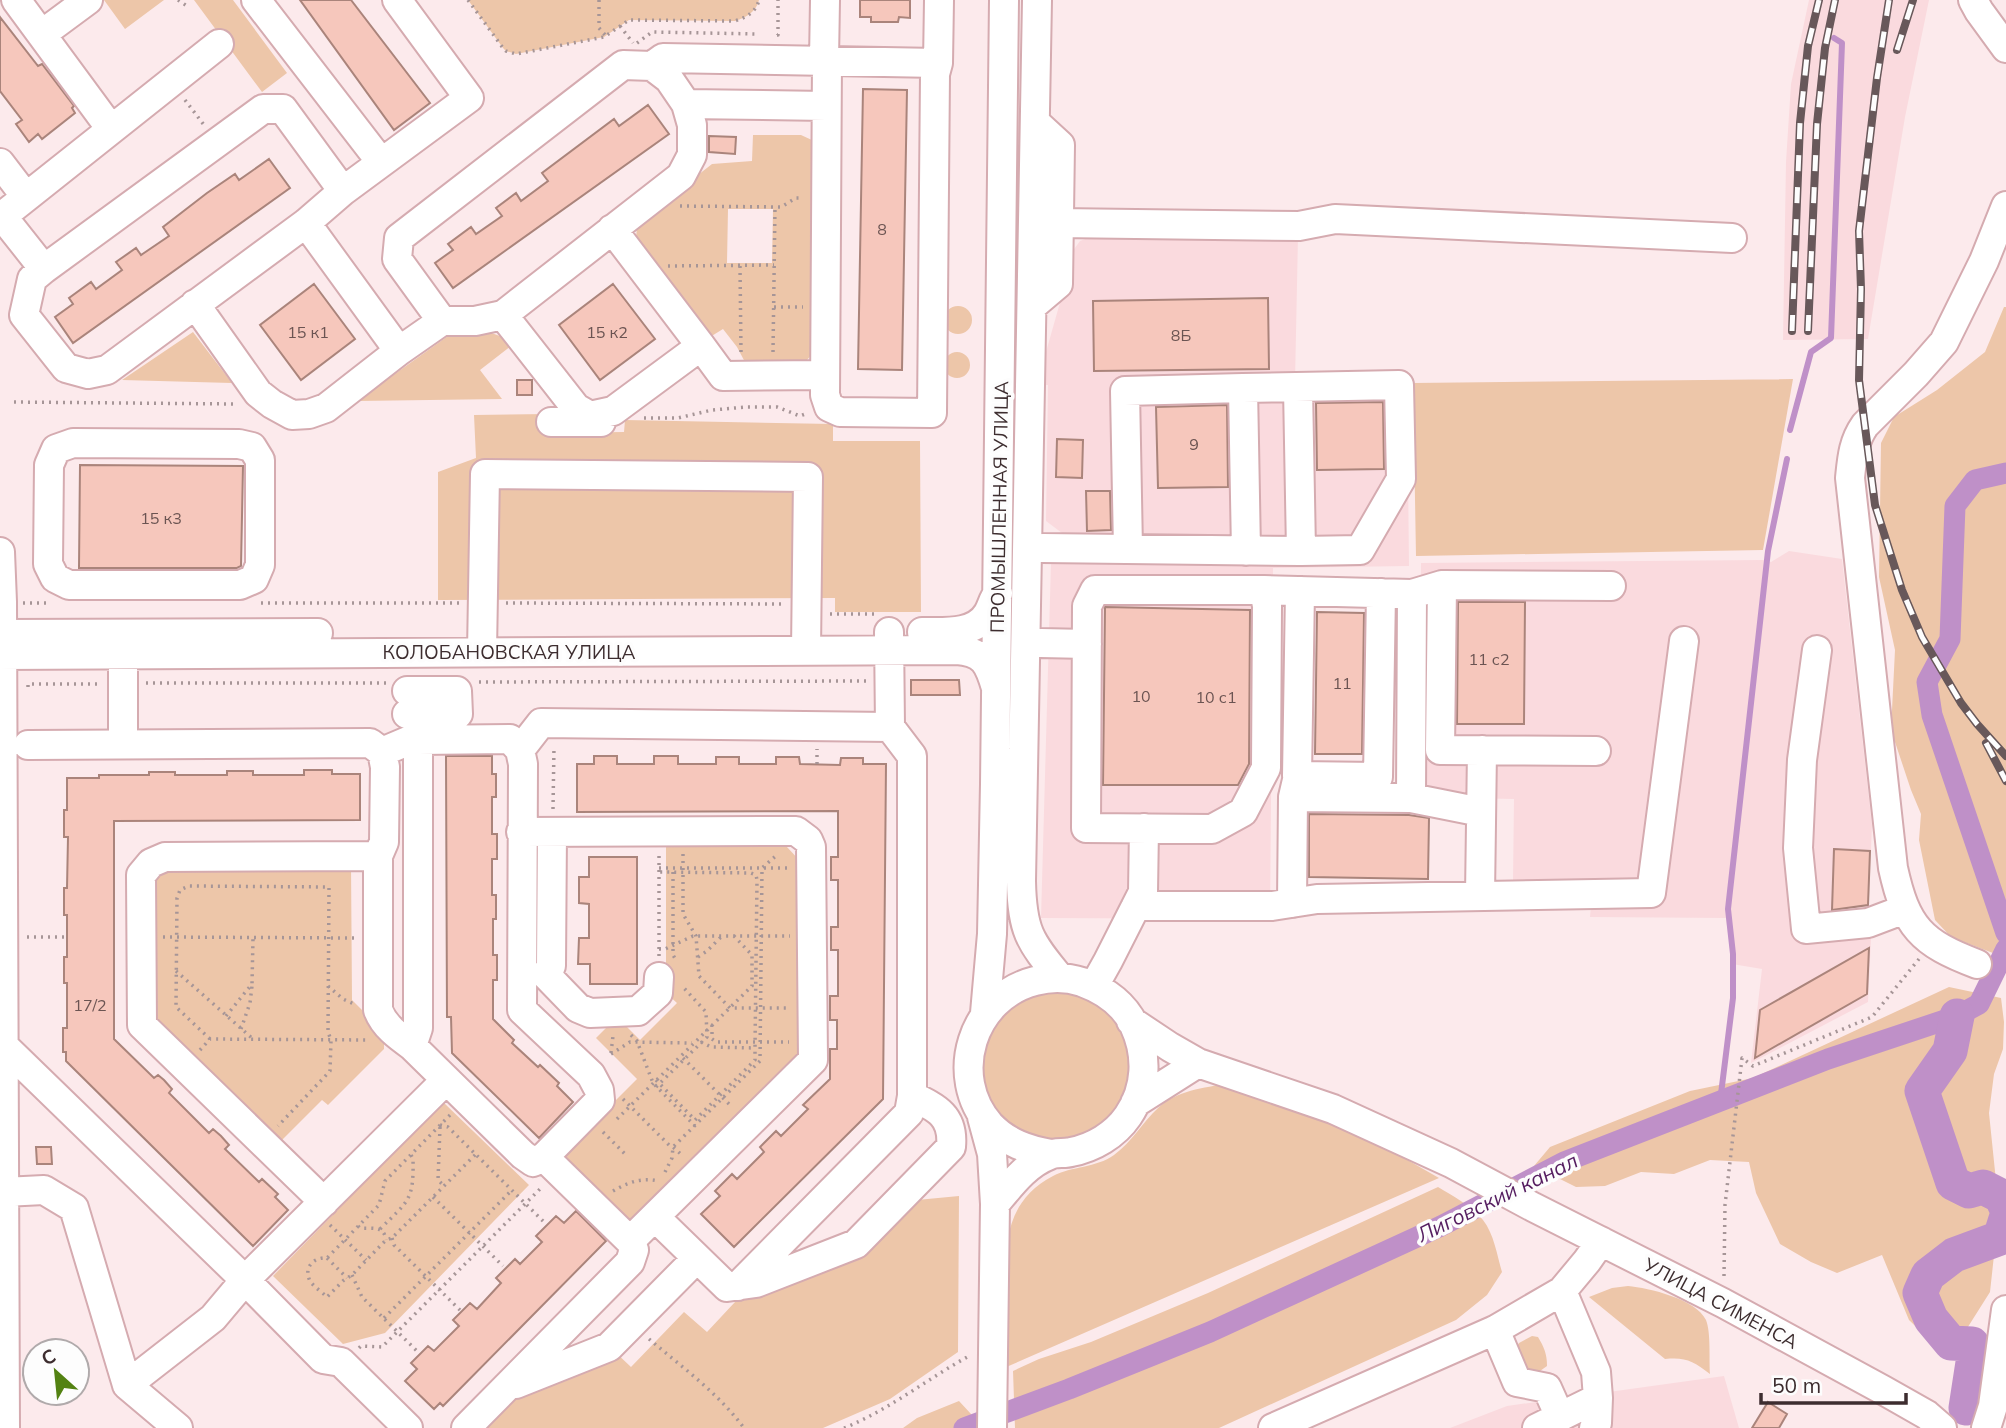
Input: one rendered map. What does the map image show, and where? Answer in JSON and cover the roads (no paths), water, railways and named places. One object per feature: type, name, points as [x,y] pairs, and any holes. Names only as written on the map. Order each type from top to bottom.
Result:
[{"type":"street","points":[[16,0],[111,129]]},
{"type":"street","points":[[42,34],[88,0]]},
{"type":"street","points":[[256,0],[381,162]]},
{"type":"street","points":[[342,191],[283,109],[263,110],[32,279],[24,315],[66,368],[88,374],[107,370],[469,98],[397,0]]},
{"type":"street","points":[[824,0],[825,395],[830,407],[839,412],[932,413],[935,74],[938,63],[939,0]]},
{"type":"street","name":"ПРОМЫШЛЕННАЯ УЛИЦА","points":[[985,1013],[992,934],[1004,0]]},
{"type":"street","name":"ПРОМЫШЛЕННАЯ УЛИЦА","points":[[1037,0],[1032,306],[1036,543],[1025,686],[1021,881],[1022,911],[1030,937],[1060,978]]},
{"type":"street","points":[[1973,0],[2006,48]]},
{"type":"street","points":[[44,269],[1,217],[219,44]]},
{"type":"street","points":[[195,304],[258,393],[292,415],[309,414],[326,408],[442,321],[475,321],[503,315],[681,176],[692,155],[692,125],[687,104],[668,79],[643,55]]},
{"type":"street","points":[[442,321],[397,259],[399,238],[623,65],[643,55],[663,58],[938,63]]},
{"type":"street","points":[[687,104],[826,106]]},
{"type":"street","points":[[1032,306],[1058,284],[1060,145],[1035,122]]},
{"type":"street","points":[[0,163],[26,197]]},
{"type":"street","points":[[1977,964],[1932,943],[1915,927],[1899,897],[1893,868],[1850,478],[1853,449],[1859,434],[1944,342],[1984,261],[2006,206]]},
{"type":"street","points":[[1058,223],[1298,226],[1335,219],[1732,238]]},
{"type":"street","points":[[306,223],[399,351]]},
{"type":"street","points":[[612,229],[723,376],[825,375]]},
{"type":"street","points":[[503,315],[576,408],[603,418]]},
{"type":"street","points":[[551,422],[603,418],[701,346]]},
{"type":"street","points":[[1025,686],[1041,661],[1036,543],[1128,549],[1360,550],[1401,479],[1399,386],[1125,391],[1128,549]]},
{"type":"street","points":[[1243,388],[1246,551]]},
{"type":"street","points":[[1298,388],[1301,551]]},
{"type":"street","points":[[252,447],[272,404]]},
{"type":"street","points":[[73,443],[239,444],[252,447],[260,460],[260,565],[254,579],[240,585],[175,578],[69,585],[55,578],[48,564],[49,465],[56,449],[73,443]]},
{"type":"street","points":[[483,643],[485,474],[808,477],[807,603],[815,635]]},
{"type":"street","points":[[0,552],[5,1047],[2,1104],[5,1192],[5,1428]]},
{"type":"street","points":[[174,644],[175,578]]},
{"type":"street","points":[[1442,585],[1440,750],[1597,751]]},
{"type":"street","points":[[1264,590],[1267,606],[1266,768],[1242,812],[1212,829],[1086,828],[1087,606],[1096,590],[1264,590],[1412,594],[1442,585],[1611,586]]},
{"type":"street","points":[[1292,903],[1300,591]]},
{"type":"street","name":"КОЛОБАНОВСКАЯ УЛИЦА","points":[[889,642],[956,632],[977,625],[989,613],[998,593]]},
{"type":"street","points":[[1295,787],[1378,778],[1381,593]]},
{"type":"street","points":[[1411,799],[1412,594]]},
{"type":"street","name":"КОЛОБАНОВСКАЯ УЛИЦА","points":[[1,645],[483,643],[815,635],[972,651],[986,662],[996,688]]},
{"type":"street","points":[[1136,906],[1272,906],[1317,899],[1651,892],[1684,641]]},
{"type":"street","points":[[726,1291],[909,1113],[912,1096],[912,756],[890,727],[889,642]]},
{"type":"street","points":[[405,1041],[418,1028],[404,728],[407,643]]},
{"type":"street","points":[[1041,643],[1087,644]]},
{"type":"street","points":[[123,644],[123,744]]},
{"type":"street","points":[[1817,650],[1802,760],[1798,848],[1806,929],[1868,923],[1905,909]]},
{"type":"street","points":[[520,750],[541,723],[890,727]]},
{"type":"street","points":[[404,728],[385,767],[384,842],[378,856],[378,1010],[382,1019],[405,1041],[439,1087],[533,1162],[551,1164],[630,1241],[634,1250],[630,1262],[466,1428]]},
{"type":"street","points":[[28,745],[370,743],[404,728],[510,739],[520,750],[523,764],[521,832],[533,978],[522,1010],[595,1083],[600,1100],[551,1164]]},
{"type":"street","points":[[1480,896],[1482,751]]},
{"type":"street","points":[[1295,787],[1411,799],[1481,812]]},
{"type":"street","points":[[1094,986],[1143,892],[1144,828]]},
{"type":"street","points":[[533,978],[551,967],[552,831]]},
{"type":"street","points":[[521,832],[796,831],[808,840],[811,847],[813,1060],[630,1241]]},
{"type":"street","points":[[319,1206],[262,1142],[142,1025],[141,875],[151,863],[166,857],[378,856]]},
{"type":"street","points":[[533,978],[579,1008],[590,1013],[614,1016],[638,1011],[658,993],[659,977]]},
{"type":"street","points":[[980,1111],[1003,1136],[1034,1151],[1051,1154],[1085,1149],[1101,1141],[1121,1125],[1135,1103],[1144,1070],[1139,1036],[1121,1007],[1108,995],[1094,986],[1060,978],[1026,983],[1011,990],[985,1013],[976,1028],[970,1044],[969,1079],[992,1154],[995,1204],[992,1428]]},
{"type":"street","name":"УЛИЦА СИМЕНСА","points":[[1131,1021],[1198,1063],[1333,1109],[1462,1169],[1723,1303],[1927,1415],[1942,1428]]},
{"type":"street","points":[[5,1047],[323,1359],[341,1363],[408,1428]]},
{"type":"street","points":[[1135,1103],[1198,1063]]},
{"type":"street","points":[[127,1385],[213,1318],[245,1280],[439,1087]]},
{"type":"street","points":[[726,1291],[756,1283],[856,1244],[951,1147],[952,1137],[943,1114],[912,1096]]},
{"type":"street","points":[[995,1204],[1022,1171],[1051,1154]]},
{"type":"street","points":[[5,1192],[44,1190],[74,1208],[127,1385],[178,1428]]},
{"type":"street","points":[[655,1217],[726,1291]]},
{"type":"street","points":[[1273,1428],[1494,1330],[1562,1291],[1601,1241]]},
{"type":"street","points":[[507,1387],[610,1347],[697,1258]]},
{"type":"street","points":[[1562,1291],[1596,1372],[1598,1398],[1597,1423],[1594,1428]]},
{"type":"street","points":[[1986,1428],[1993,1406],[2006,1310]]},
{"type":"street","points":[[1494,1330],[1517,1382],[1547,1388],[1549,1422],[1598,1398]]},
{"type":"waterway","points":[[1790,430],[1811,352],[1831,338],[1842,43],[1834,38]]},
{"type":"waterway","points":[[1720,1102],[1733,998],[1733,954],[1728,909],[1768,551],[1787,459]]},
{"type":"waterway","name":"Лиговский канал","points":[[2006,473],[1975,480],[1955,506],[1950,639],[1927,682],[1932,715],[2006,933]]},
{"type":"waterway","name":"Лиговский канал","points":[[964,1428],[1210,1332],[1441,1226],[1564,1162],[1828,1059],[1957,1016],[1979,1004],[2006,949]]},
{"type":"waterway","points":[[1957,1016],[1950,1051],[1922,1091],[1953,1183],[1969,1191],[1983,1187],[2001,1196],[2006,1207]]},
{"type":"waterway","points":[[1966,1408],[1974,1356],[1972,1344],[1951,1343],[1931,1319],[1920,1293],[1928,1275],[1954,1255],[2000,1238],[2006,1219]]},
{"type":"railway","points":[[1792,331],[1800,123],[1808,46],[1819,0]]},
{"type":"railway","points":[[1808,331],[1817,124],[1825,48],[1835,0]]},
{"type":"railway","points":[[1889,0],[1859,231],[1859,380],[1875,505],[1902,590],[1922,637],[1961,703],[2006,756]]},
{"type":"railway","points":[[1897,50],[1913,0]]},
{"type":"railway","points":[[1986,743],[2006,781]]}]
